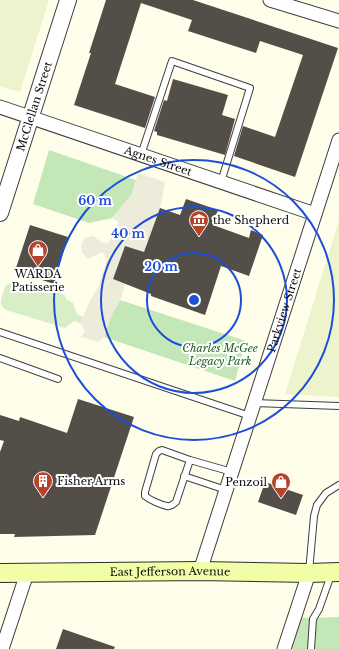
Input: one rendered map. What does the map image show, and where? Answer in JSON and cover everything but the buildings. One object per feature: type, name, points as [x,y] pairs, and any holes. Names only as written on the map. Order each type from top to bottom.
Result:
[{"type":"main road","name":"East Jefferson Avenue","points":[[0,573],[200,571],[336,572]]},
{"type":"street","name":"McClellan Street","points":[[0,212],[68,0]]},
{"type":"street","points":[[274,1],[339,21]]},
{"type":"street","name":"Agnes Street","points":[[0,107],[315,214]]},
{"type":"street","name":"Parkview Street","points":[[200,571],[339,140]]},
{"type":"street","points":[[2,649],[27,573]]},
{"type":"street","points":[[284,649],[309,573]]},
{"type":"lane","points":[[141,155],[172,61],[250,88],[221,182]]},
{"type":"lane","points":[[0,332],[250,416]]},
{"type":"lane","points":[[0,358],[58,379]]},
{"type":"lane","points":[[254,403],[339,406]]},
{"type":"lane","points":[[190,460],[176,502],[173,505],[168,506],[148,499],[145,496],[156,454],[162,450],[232,472]]},
{"type":"lane","points":[[184,476],[226,490]]},
{"type":"lane","points":[[309,573],[314,516],[317,505],[326,493],[339,485]]},
{"type":"lane","points":[[311,649],[313,619],[336,572]]},
{"type":"green space","points":[[0,0],[49,0],[20,92],[0,86]]},
{"type":"green space","points":[[49,150],[136,180],[132,194],[112,218],[89,223],[33,204]]},
{"type":"green space","points":[[339,220],[339,397],[285,394]]},
{"type":"green space","points":[[14,282],[35,289],[39,286],[65,295],[66,299],[73,303],[77,314],[83,317],[80,323],[74,321],[65,328],[6,310],[1,305],[2,295],[6,285]]},
{"type":"green space","name":"Charles McGee Legacy Park","points":[[120,300],[246,341],[235,381],[104,337],[112,314]]},
{"type":"green space","points":[[339,617],[339,649],[289,649],[300,618]]},
{"type":"shaded area","points":[[138,173],[165,182],[160,208],[144,252],[125,246],[113,279],[125,284],[122,296],[112,314],[104,337],[98,342],[81,337],[85,331],[80,323],[99,285],[107,259],[102,252],[88,259],[82,253],[81,245],[85,238],[93,236],[101,242],[108,244],[119,222],[112,218],[132,194]]},
{"type":"place","name":"the Shepherd","points":[[199,237]]},
{"type":"place","name":"WARDA Patisserie","points":[[38,267]]},
{"type":"place","name":"Fisher Arms","points":[[43,498]]},
{"type":"place","name":"Penzoil","points":[[281,499]]}]
